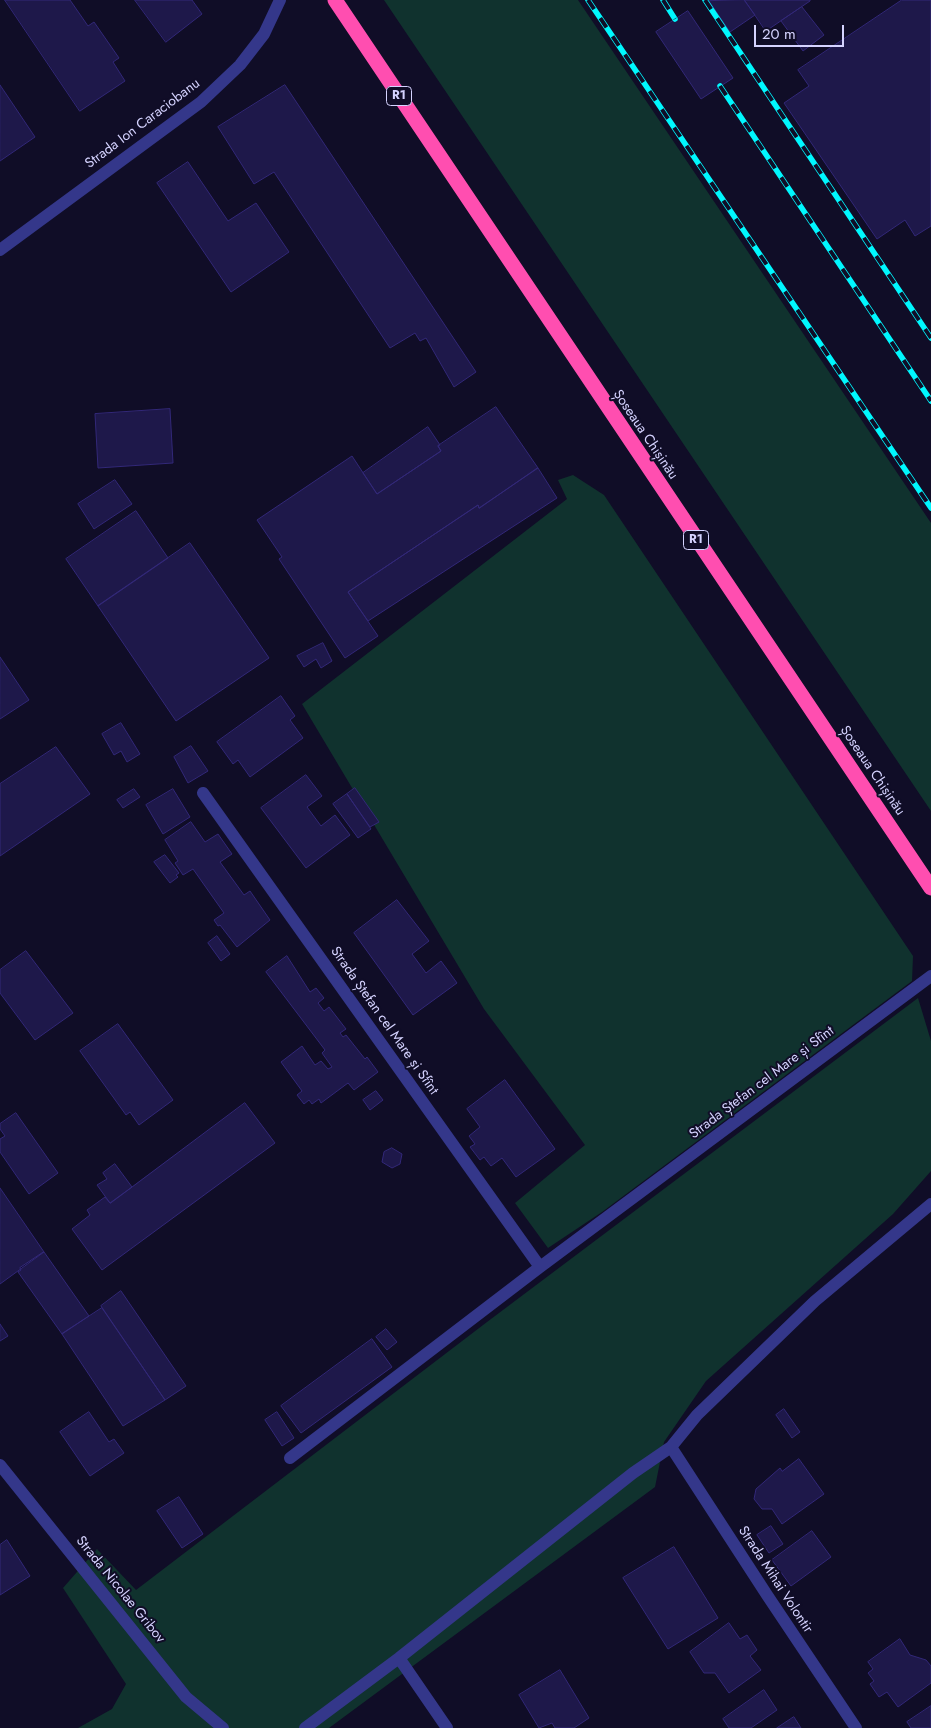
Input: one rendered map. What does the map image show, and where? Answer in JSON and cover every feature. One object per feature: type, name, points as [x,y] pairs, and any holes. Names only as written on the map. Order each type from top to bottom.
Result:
[{"type":"highway","name":"Șoseaua Chișinău","points":[[335,0],[931,888]]},
{"type":"street","name":"Strada Ion Caraciobanu","points":[[0,250],[201,102],[240,65],[264,34],[280,0]]},
{"type":"street","name":"Strada Ștefan cel Mare și Sfînt","points":[[203,793],[540,1267]]},
{"type":"street","name":"Strada Ștefan cel Mare și Sfînt","points":[[290,1458],[540,1267],[931,978]]},
{"type":"street","points":[[305,1728],[399,1658],[633,1473],[672,1447],[696,1414],[815,1301],[931,1204]]},
{"type":"street","name":"Strada Mihai Volontir","points":[[672,1447],[767,1595],[856,1728]]},
{"type":"street","name":"Strada Nicolae Gribov","points":[[0,1465],[186,1697],[224,1728]]},
{"type":"street","points":[[399,1658],[447,1728]]},
{"type":"green space","points":[[384,0],[578,0],[931,523],[931,811]]},
{"type":"green space","points":[[573,475],[604,495],[913,956],[912,981],[602,1212],[548,1248],[515,1203],[585,1145],[484,1009],[302,704],[567,499],[558,480]]},
{"type":"green space","points":[[918,998],[931,1041],[931,1171],[893,1214],[706,1381],[664,1442],[655,1487],[329,1728],[78,1728],[112,1709],[126,1684],[63,1588],[97,1549],[136,1590],[487,1322]]},
{"type":"building","points":[[5,0],[70,0],[88,26],[94,22],[119,58],[113,62],[125,81],[80,111]]},
{"type":"building","points":[[135,0],[192,0],[202,14],[166,42]]},
{"type":"building","points":[[744,0],[755,15],[730,32],[709,1]]},
{"type":"building","points":[[745,0],[810,0],[810,1],[766,31]]},
{"type":"building","points":[[902,0],[931,0],[931,226],[915,236],[905,220],[877,239],[784,103],[809,86],[798,70]]},
{"type":"building","points":[[802,7],[824,35],[803,51],[781,21]]},
{"type":"building","points":[[688,11],[733,78],[701,99],[656,32]]},
{"type":"building","points":[[0,85],[35,137],[0,161]]},
{"type":"building","points":[[285,85],[476,372],[454,387],[426,338],[420,341],[415,333],[390,348],[274,172],[254,184],[218,127]]},
{"type":"building","points":[[188,162],[228,221],[256,203],[289,252],[231,292],[157,183]]},
{"type":"building","points":[[496,407],[538,468],[479,508],[478,505],[348,592],[378,636],[345,658],[279,559],[282,557],[257,520],[352,456],[377,494],[441,451],[438,446]]},
{"type":"building","points":[[170,409],[173,463],[98,468],[95,414]]},
{"type":"building","points":[[428,427],[440,445],[438,446],[441,451],[377,494],[363,473]]},
{"type":"building","points":[[538,468],[557,498],[368,621],[348,592],[478,505],[479,508]]},
{"type":"building","points":[[115,480],[132,504],[94,529],[78,504]]},
{"type":"building","points":[[136,511],[168,558],[98,606],[66,559]]},
{"type":"building","points":[[190,543],[269,658],[176,721],[98,606]]},
{"type":"building","points":[[323,643],[332,661],[321,668],[316,659],[304,667],[297,656]]},
{"type":"building","points":[[0,657],[29,700],[0,719]]},
{"type":"building","points":[[281,696],[295,716],[290,720],[303,738],[250,777],[238,760],[233,764],[217,742]]},
{"type":"building","points":[[121,723],[140,754],[127,762],[121,751],[114,755],[102,734]]},
{"type":"building","points":[[191,746],[208,771],[188,783],[174,757]]},
{"type":"building","points":[[56,747],[90,794],[0,856],[0,784]]},
{"type":"building","points":[[306,775],[322,796],[307,807],[321,826],[335,815],[350,835],[306,868],[261,808]]},
{"type":"building","points":[[355,788],[379,822],[370,827],[347,794]]},
{"type":"building","points":[[134,789],[140,797],[123,808],[117,800]]},
{"type":"building","points":[[173,789],[190,817],[163,834],[146,805]]},
{"type":"building","points":[[347,794],[371,829],[358,838],[333,804]]},
{"type":"building","points":[[191,822],[205,842],[218,834],[232,854],[220,862],[244,895],[250,891],[270,920],[237,947],[214,920],[224,913],[193,869],[183,875],[175,863],[178,861],[165,840]]},
{"type":"building","points":[[165,855],[179,873],[176,875],[178,877],[170,883],[154,862]]},
{"type":"building","points":[[397,900],[429,941],[412,954],[426,973],[441,961],[457,983],[413,1015],[354,933]]},
{"type":"building","points":[[217,936],[230,954],[221,961],[208,943]]},
{"type":"building","points":[[26,951],[73,1013],[35,1040],[0,993],[0,970]]},
{"type":"building","points":[[287,956],[310,992],[316,988],[324,998],[318,1003],[324,1011],[329,1007],[346,1029],[340,1033],[343,1037],[346,1035],[378,1072],[354,1090],[348,1083],[321,1103],[319,1099],[312,1104],[309,1100],[304,1104],[297,1095],[302,1091],[281,1062],[302,1046],[315,1065],[321,1061],[328,1069],[332,1067],[322,1053],[325,1050],[266,972]]},
{"type":"building","points":[[118,1024],[173,1100],[139,1125],[130,1112],[126,1115],[80,1051]]},
{"type":"building","points":[[505,1080],[555,1149],[516,1177],[502,1158],[491,1166],[484,1157],[480,1160],[470,1147],[475,1144],[469,1136],[480,1127],[467,1109]]},
{"type":"building","points":[[376,1091],[383,1100],[370,1110],[363,1100]]},
{"type":"building","points":[[245,1103],[275,1143],[102,1270],[72,1229],[90,1215],[87,1210],[105,1197],[110,1203]]},
{"type":"building","points":[[16,1113],[58,1173],[29,1194],[0,1152],[0,1139],[5,1136],[0,1129],[0,1124]]},
{"type":"building","points":[[392,1148],[402,1154],[400,1164],[392,1168],[382,1162],[384,1152]]},
{"type":"building","points":[[115,1164],[132,1187],[110,1203],[97,1185],[107,1179],[103,1173]]},
{"type":"building","points":[[0,1188],[44,1252],[0,1284]]},
{"type":"building","points":[[44,1252],[89,1316],[62,1334],[18,1272],[21,1270],[20,1268]]},
{"type":"building","points":[[121,1291],[186,1386],[165,1400],[101,1306]]},
{"type":"building","points":[[102,1308],[165,1400],[123,1426],[62,1334]]},
{"type":"building","points":[[0,1324],[8,1336],[0,1341]]},
{"type":"building","points":[[386,1329],[397,1342],[387,1350],[376,1337]]},
{"type":"building","points":[[372,1339],[392,1367],[301,1433],[281,1406]]},
{"type":"building","points":[[784,1409],[800,1432],[792,1438],[776,1415]]},
{"type":"building","points":[[89,1412],[109,1442],[114,1439],[124,1453],[90,1476],[60,1432]]},
{"type":"building","points":[[277,1412],[294,1438],[282,1446],[265,1420]]},
{"type":"building","points":[[799,1459],[824,1494],[782,1524],[772,1509],[762,1509],[754,1499],[756,1489],[780,1468],[782,1471]]},
{"type":"building","points":[[179,1497],[203,1534],[182,1548],[157,1511]]},
{"type":"building","points":[[771,1526],[783,1544],[769,1553],[757,1535]]},
{"type":"building","points":[[812,1531],[831,1557],[791,1586],[772,1560]]},
{"type":"building","points":[[7,1540],[30,1576],[0,1595],[0,1545]]},
{"type":"building","points":[[674,1547],[718,1618],[668,1649],[623,1578]]},
{"type":"building","points":[[729,1623],[740,1639],[747,1635],[757,1650],[750,1656],[761,1670],[729,1693],[715,1673],[704,1673],[690,1652]]},
{"type":"building","points":[[900,1639],[910,1655],[926,1660],[931,1666],[931,1683],[898,1707],[887,1692],[879,1697],[870,1684],[874,1681],[868,1673],[873,1669],[868,1662]]},
{"type":"building","points":[[560,1670],[589,1718],[574,1728],[555,1728],[552,1723],[539,1728],[519,1695]]},
{"type":"building","points":[[764,1690],[777,1710],[751,1728],[729,1728],[723,1719]]},
{"type":"building","points":[[931,1706],[931,1728],[911,1728],[907,1722]]},
{"type":"building","points":[[794,1717],[801,1728],[777,1728]]},
{"type":"railway","points":[[588,0],[931,508]]},
{"type":"railway","points":[[663,0],[675,19]]},
{"type":"railway","points":[[705,0],[931,338]]},
{"type":"railway","points":[[720,86],[931,401]]}]
